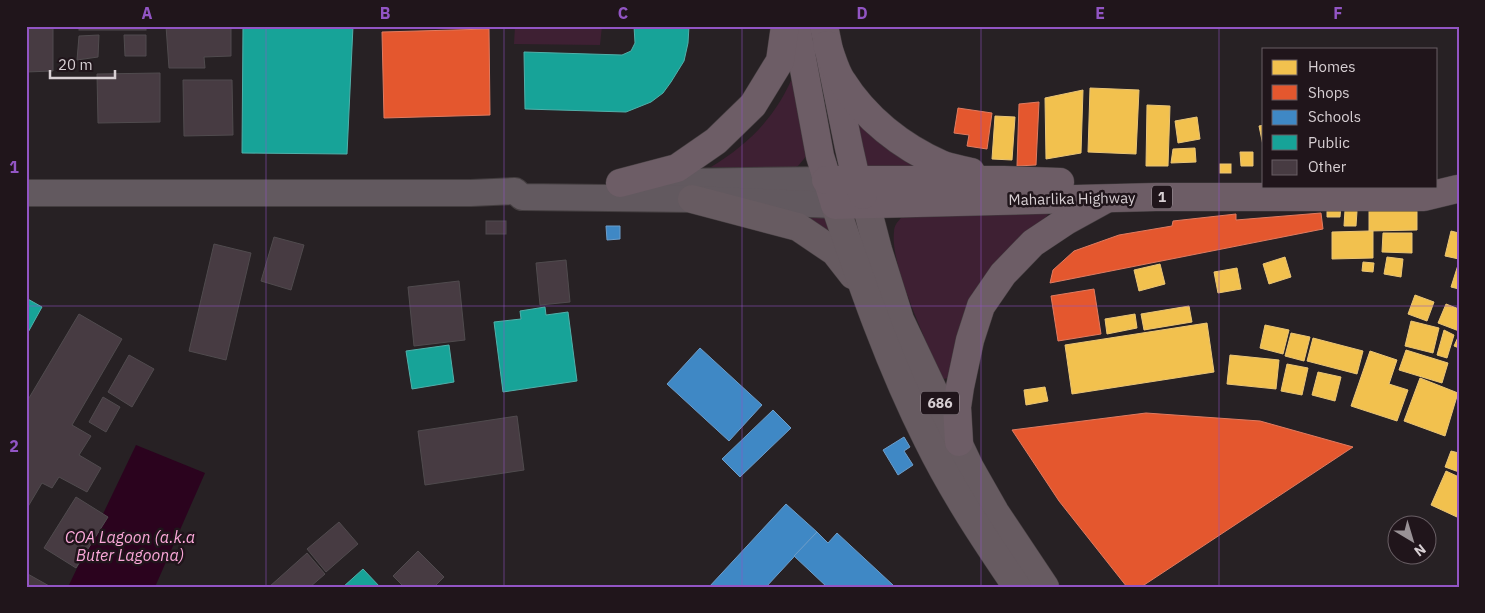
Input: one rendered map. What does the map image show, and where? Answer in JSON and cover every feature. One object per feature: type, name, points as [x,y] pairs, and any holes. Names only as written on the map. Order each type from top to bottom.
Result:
[{"type":"highway","points":[[620,183],[677,168],[716,141],[753,105],[780,62],[784,26]]},
{"type":"highway","points":[[796,26],[820,156],[831,193]]},
{"type":"highway","name":"1","points":[[826,36],[856,179]]},
{"type":"highway","name":"1","points":[[826,36],[841,80],[866,113],[896,139],[942,164],[1004,180]]},
{"type":"highway","points":[[856,179],[866,204]]},
{"type":"highway","name":"Maharlika Highway","points":[[831,193],[856,179],[1004,180],[1105,184],[1262,182]]},
{"type":"highway","name":"Maharlika Highway","points":[[831,193],[866,204],[1109,198],[1424,197],[1451,187]]},
{"type":"highway","name":"686","points":[[959,442],[958,397],[970,340],[981,306],[1003,274],[1033,244],[1066,221],[1109,198]]},
{"type":"main road","name":"686","points":[[26,193],[471,193],[515,191],[524,182],[620,183],[831,193]]},
{"type":"main road","name":"686","points":[[515,191],[522,198],[692,199],[831,193]]},
{"type":"main road","name":"686","points":[[831,193],[865,290],[896,370],[927,440],[971,517],[1017,587]]},
{"type":"main road","name":"686","points":[[692,199],[798,227],[835,252],[865,290]]},
{"type":"main road","name":"686","points":[[866,204],[900,320],[970,468],[992,506],[1045,587]]},
{"type":"shaded area","points":[[515,26],[602,26],[600,45],[514,44]]},
{"type":"shaded area","points":[[795,71],[808,154],[798,166],[788,170],[711,167],[738,148],[761,126],[780,101]]},
{"type":"shaded area","points":[[849,109],[933,170],[865,172]]},
{"type":"shaded area","points":[[825,209],[834,236],[807,220],[803,211]]},
{"type":"shaded area","points":[[1047,213],[1048,215],[1018,241],[950,378],[943,379],[935,364],[902,279],[894,246],[894,230],[897,223],[903,216]]},
{"type":"water","name":"COA Lagoon (a.k.a Buter Lagoona)","points":[[136,445],[205,473],[155,587],[68,587]]},
{"type":"building: Homes","points":[[1090,88],[1139,90],[1136,154],[1088,152]]},
{"type":"building: Homes","points":[[1083,90],[1081,153],[1046,159],[1045,98]]},
{"type":"building: Homes","points":[[1147,105],[1170,106],[1168,166],[1146,166]]},
{"type":"building: Homes","points":[[995,116],[1015,117],[1012,160],[992,159]]},
{"type":"building: Homes","points":[[1197,117],[1200,139],[1178,143],[1175,121]]},
{"type":"building: Homes","points":[[1262,125],[1262,140],[1259,126]]},
{"type":"building: Homes","points":[[1195,148],[1196,162],[1171,163],[1173,149]]},
{"type":"building: Homes","points":[[1240,152],[1253,152],[1253,166],[1241,166]]},
{"type":"building: Homes","points":[[1220,164],[1231,164],[1231,173],[1220,173]]},
{"type":"building: Homes","points":[[1327,204],[1341,204],[1340,217],[1327,217]]},
{"type":"building: Homes","points":[[1417,207],[1417,230],[1369,231],[1369,208]]},
{"type":"building: Homes","points":[[1345,210],[1357,211],[1356,226],[1344,226]]},
{"type":"building: Homes","points":[[1373,231],[1373,258],[1332,259],[1332,232]]},
{"type":"building: Homes","points":[[1451,231],[1459,233],[1459,259],[1445,256]]},
{"type":"building: Homes","points":[[1383,233],[1412,233],[1412,253],[1382,252]]},
{"type":"building: Homes","points":[[1285,257],[1291,277],[1269,284],[1263,264]]},
{"type":"building: Homes","points":[[1387,257],[1403,259],[1401,277],[1384,274]]},
{"type":"building: Homes","points":[[1363,262],[1374,263],[1373,272],[1362,271]]},
{"type":"building: Homes","points":[[1160,264],[1165,284],[1139,291],[1134,270]]},
{"type":"building: Homes","points":[[1459,266],[1459,289],[1451,287]]},
{"type":"building: Homes","points":[[1237,268],[1241,289],[1218,293],[1214,272]]},
{"type":"building: Homes","points":[[1415,295],[1434,302],[1427,321],[1408,314]]},
{"type":"building: Homes","points":[[1446,304],[1459,309],[1459,331],[1438,323]]},
{"type":"building: Homes","points":[[1189,306],[1192,322],[1144,330],[1141,314]]},
{"type":"building: Homes","points":[[1135,314],[1137,328],[1107,334],[1105,319]]},
{"type":"building: Homes","points":[[1411,321],[1439,328],[1433,353],[1405,346]]},
{"type":"building: Homes","points":[[1207,323],[1214,372],[1072,394],[1065,345]]},
{"type":"building: Homes","points":[[1265,325],[1289,330],[1283,354],[1260,348]]},
{"type":"building: Homes","points":[[1444,330],[1454,335],[1447,358],[1437,355]]},
{"type":"building: Homes","points":[[1291,333],[1310,337],[1304,361],[1285,356]]},
{"type":"building: Homes","points":[[1459,335],[1459,348],[1454,346]]},
{"type":"building: Homes","points":[[1313,338],[1363,351],[1357,374],[1307,361]]},
{"type":"building: Homes","points":[[1406,350],[1448,363],[1442,383],[1399,370]]},
{"type":"building: Homes","points":[[1370,351],[1397,360],[1389,384],[1408,390],[1397,421],[1351,406]]},
{"type":"building: Homes","points":[[1230,355],[1279,360],[1276,389],[1227,384]]},
{"type":"building: Homes","points":[[1287,364],[1308,368],[1302,395],[1281,391]]},
{"type":"building: Homes","points":[[1318,372],[1341,377],[1335,401],[1312,395]]},
{"type":"building: Homes","points":[[1420,378],[1458,393],[1445,436],[1404,421]]},
{"type":"building: Homes","points":[[1045,387],[1048,401],[1026,405],[1024,390]]},
{"type":"building: Homes","points":[[1451,451],[1459,453],[1459,472],[1445,467]]},
{"type":"building: Homes","points":[[1446,471],[1459,477],[1457,517],[1431,505]]},
{"type":"building: Shops","points":[[489,29],[490,115],[384,118],[382,32]]},
{"type":"building: Shops","points":[[1039,102],[1036,165],[1017,166],[1019,104]]},
{"type":"building: Shops","points":[[958,108],[992,113],[987,149],[967,146],[969,135],[954,133]]},
{"type":"building: Shops","points":[[1321,213],[1323,229],[1050,283],[1053,270],[1074,251],[1119,235],[1172,226],[1173,221],[1236,214],[1236,220]]},
{"type":"building: Shops","points":[[1094,289],[1101,334],[1058,341],[1051,296]]},
{"type":"building: Shops","points":[[1146,413],[1260,421],[1353,447],[1141,587],[1127,587],[1059,501],[1012,430]]},
{"type":"building: Schools","points":[[606,226],[620,226],[620,239],[607,240]]},
{"type":"building: Schools","points":[[700,348],[762,405],[729,441],[667,384]]},
{"type":"building: Schools","points":[[773,410],[791,428],[740,477],[722,459]]},
{"type":"building: Schools","points":[[904,437],[910,447],[904,451],[913,465],[898,475],[883,450]]},
{"type":"building: Schools","points":[[786,504],[817,532],[766,587],[709,587]]},
{"type":"building: Schools","points":[[817,532],[828,543],[837,533],[893,585],[891,587],[827,587],[794,556]]},
{"type":"building: Public","points":[[243,26],[353,26],[347,154],[242,153]]},
{"type":"building: Public","points":[[634,26],[689,26],[684,61],[663,93],[651,102],[626,112],[525,109],[524,52],[622,55],[631,51],[635,43]]},
{"type":"building: Public","points":[[26,298],[42,307],[26,336]]},
{"type":"building: Public","points":[[545,307],[546,315],[568,312],[577,381],[503,392],[494,322],[521,319],[520,311]]},
{"type":"building: Public","points":[[449,345],[454,382],[412,389],[406,351]]},
{"type":"building: Public","points":[[363,569],[380,587],[343,587]]},
{"type":"building: Other","points":[[26,26],[53,26],[53,71],[26,72]]},
{"type":"building: Other","points":[[79,26],[146,26],[146,30],[79,30]]},
{"type":"building: Other","points":[[166,26],[231,26],[231,56],[204,57],[205,68],[169,68]]},
{"type":"building: Other","points":[[99,35],[98,57],[77,60],[79,36]]},
{"type":"building: Other","points":[[124,35],[146,35],[146,56],[125,56]]},
{"type":"building: Other","points":[[160,73],[160,122],[98,123],[97,74]]},
{"type":"building: Other","points":[[183,80],[232,80],[233,135],[184,136]]},
{"type":"building: Other","points":[[486,221],[506,221],[506,234],[486,234]]},
{"type":"building: Other","points":[[274,237],[304,245],[291,290],[261,281]]},
{"type":"building: Other","points":[[214,244],[251,253],[226,360],[189,351]]},
{"type":"building: Other","points":[[566,260],[570,302],[540,305],[536,263]]},
{"type":"building: Other","points":[[459,281],[465,340],[414,346],[408,287]]},
{"type":"building: Other","points":[[79,314],[122,339],[72,425],[91,436],[79,455],[101,468],[87,492],[59,477],[52,488],[42,483],[26,510],[26,403]]},
{"type":"building: Other","points":[[129,355],[154,369],[132,407],[108,392]]},
{"type":"building: Other","points":[[103,397],[120,407],[106,432],[89,422]]},
{"type":"building: Other","points":[[517,416],[524,470],[425,485],[418,431]]},
{"type":"building: Other","points":[[76,497],[108,517],[76,568],[44,548]]},
{"type":"building: Other","points":[[339,522],[358,544],[326,572],[307,549]]},
{"type":"building: Other","points":[[418,551],[444,577],[434,587],[404,587],[393,576]]},
{"type":"building: Other","points":[[307,553],[325,574],[310,587],[269,587]]},
{"type":"building: Other","points":[[26,573],[51,587],[26,587]]}]
